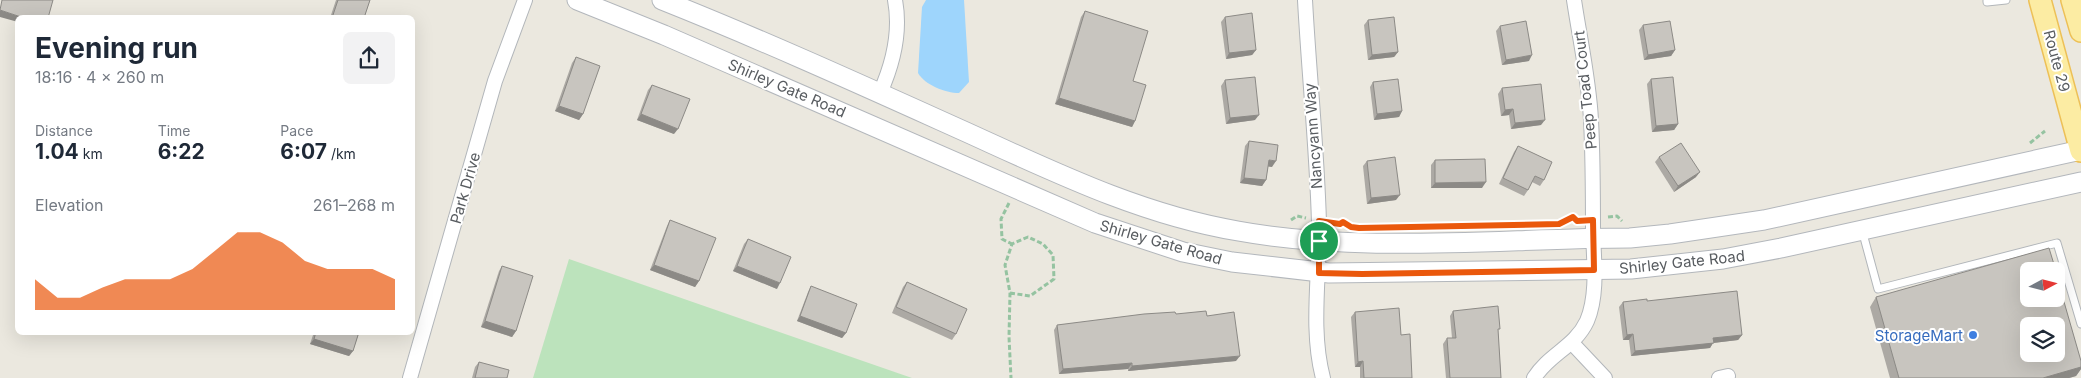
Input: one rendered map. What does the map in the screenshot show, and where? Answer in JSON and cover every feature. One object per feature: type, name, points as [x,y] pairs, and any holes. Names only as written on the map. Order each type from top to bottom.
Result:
[{"type":"main road","name":"Shirley Gate Road","points":[[577,0],[664,35],[1095,223],[1191,254],[1232,262],[1319,273],[1594,270],[1674,266],[1723,259],[2081,182]]},
{"type":"main road","name":"Shirley Gate Road","points":[[662,0],[880,93],[1064,176],[1145,208],[1191,221],[1238,231],[1319,241],[1362,242],[1593,229],[1670,234],[1764,220],[2081,150]]},
{"type":"main road","name":"Route 29","points":[[2040,0],[2081,150]]},
{"type":"main road","name":"Route 29","points":[[2072,0],[2081,31]]},
{"type":"street","name":"Park Drive","points":[[410,378],[495,81],[525,0]]},
{"type":"street","points":[[880,93],[892,62],[896,40],[895,0]]},
{"type":"street","name":"Nancyann Way","points":[[1304,0],[1319,221],[1317,330],[1318,353],[1323,378]]},
{"type":"street","name":"Peep Toad Court","points":[[1572,343],[1588,318],[1594,270],[1591,120],[1574,0]]},
{"type":"street","points":[[1534,378],[1551,357],[1572,343],[1605,378]]},
{"type":"lane","points":[[1987,0],[1987,2],[2006,0]]},
{"type":"lane","points":[[1862,230],[1878,289],[2058,243],[2081,324]]},
{"type":"path","points":[[1010,201],[1001,219],[1002,239],[1012,244]]},
{"type":"path","points":[[1287,221],[1297,216],[1319,221]]},
{"type":"path","points":[[1559,224],[1573,217],[1593,229],[1617,216],[1621,220],[1628,222]]},
{"type":"path","points":[[1010,292],[1030,296],[1054,280],[1053,255],[1043,244],[1028,237],[1012,244],[1004,265],[1010,292],[1009,337],[1011,378]]},
{"type":"green space","points":[[569,259],[912,378],[533,378]]},
{"type":"water","points":[[926,0],[964,0],[969,82],[959,93],[936,88],[925,81],[918,73],[922,7]]},
{"type":"building","points":[[2,0],[53,0],[49,15],[15,15],[0,10]]},
{"type":"building","points":[[338,0],[370,0],[365,15],[333,15]]},
{"type":"building","points":[[1085,11],[1148,31],[1133,81],[1146,85],[1135,121],[1059,98]]},
{"type":"building","points":[[1252,13],[1256,50],[1229,53],[1225,17]]},
{"type":"building","points":[[1394,17],[1398,52],[1372,55],[1368,20]]},
{"type":"building","points":[[1526,21],[1532,55],[1506,60],[1500,26]]},
{"type":"building","points":[[1670,21],[1675,50],[1648,55],[1643,25]]},
{"type":"building","points":[[576,57],[600,66],[583,114],[559,106]]},
{"type":"building","points":[[1255,77],[1259,115],[1230,118],[1225,80]]},
{"type":"building","points":[[1673,77],[1678,124],[1656,126],[1651,79]]},
{"type":"building","points":[[1398,79],[1402,111],[1377,114],[1373,82]]},
{"type":"building","points":[[1541,84],[1545,120],[1515,123],[1513,109],[1505,110],[1502,88]]},
{"type":"building","points":[[652,85],[690,99],[678,129],[641,114]]},
{"type":"building","points":[[1249,141],[1278,145],[1276,161],[1269,160],[1266,180],[1244,178]]},
{"type":"building","points":[[1681,143],[1700,172],[1678,186],[1659,157]]},
{"type":"building","points":[[1518,146],[1552,162],[1544,180],[1535,176],[1528,190],[1503,178]]},
{"type":"building","points":[[1395,157],[1400,195],[1371,198],[1367,161]]},
{"type":"building","points":[[1485,159],[1486,182],[1435,183],[1435,160]]},
{"type":"building","points":[[670,220],[716,238],[699,281],[654,265]]},
{"type":"building","points":[[748,239],[791,257],[780,283],[737,266]]},
{"type":"building","points":[[2049,248],[2053,262],[2020,262],[2020,308],[2065,308],[2065,305],[2081,361],[2081,367],[2043,378],[1899,378],[1876,297]]},
{"type":"building","points":[[502,266],[533,276],[516,331],[485,321]]},
{"type":"building","points":[[907,282],[967,309],[956,334],[896,307]]},
{"type":"building","points":[[811,286],[857,304],[846,333],[800,316]]},
{"type":"building","points":[[1737,291],[1742,335],[1713,338],[1714,343],[1635,351],[1633,334],[1627,335],[1623,302]]},
{"type":"building","points":[[1498,306],[1501,378],[1450,378],[1447,338],[1456,338],[1453,311]]},
{"type":"building","points":[[1399,308],[1401,335],[1410,334],[1412,378],[1364,378],[1363,361],[1358,362],[1355,312]]},
{"type":"building","points":[[1206,311],[1207,316],[1234,312],[1240,356],[1132,366],[1132,363],[1063,369],[1057,325],[1144,314],[1175,312],[1176,314]]},
{"type":"building","points":[[315,335],[358,335],[353,351],[314,339]]},
{"type":"building","points":[[479,362],[509,370],[507,378],[475,378]]},
{"type":"place","name":"StorageMart","points":[[1973,335]]},
{"type":"route","points":[[1573,217],[1577,221],[1593,220],[1594,270],[1319,273],[1319,241],[1319,221],[1340,224],[1343,222],[1351,227],[1359,228],[1559,224],[1573,217]]}]
